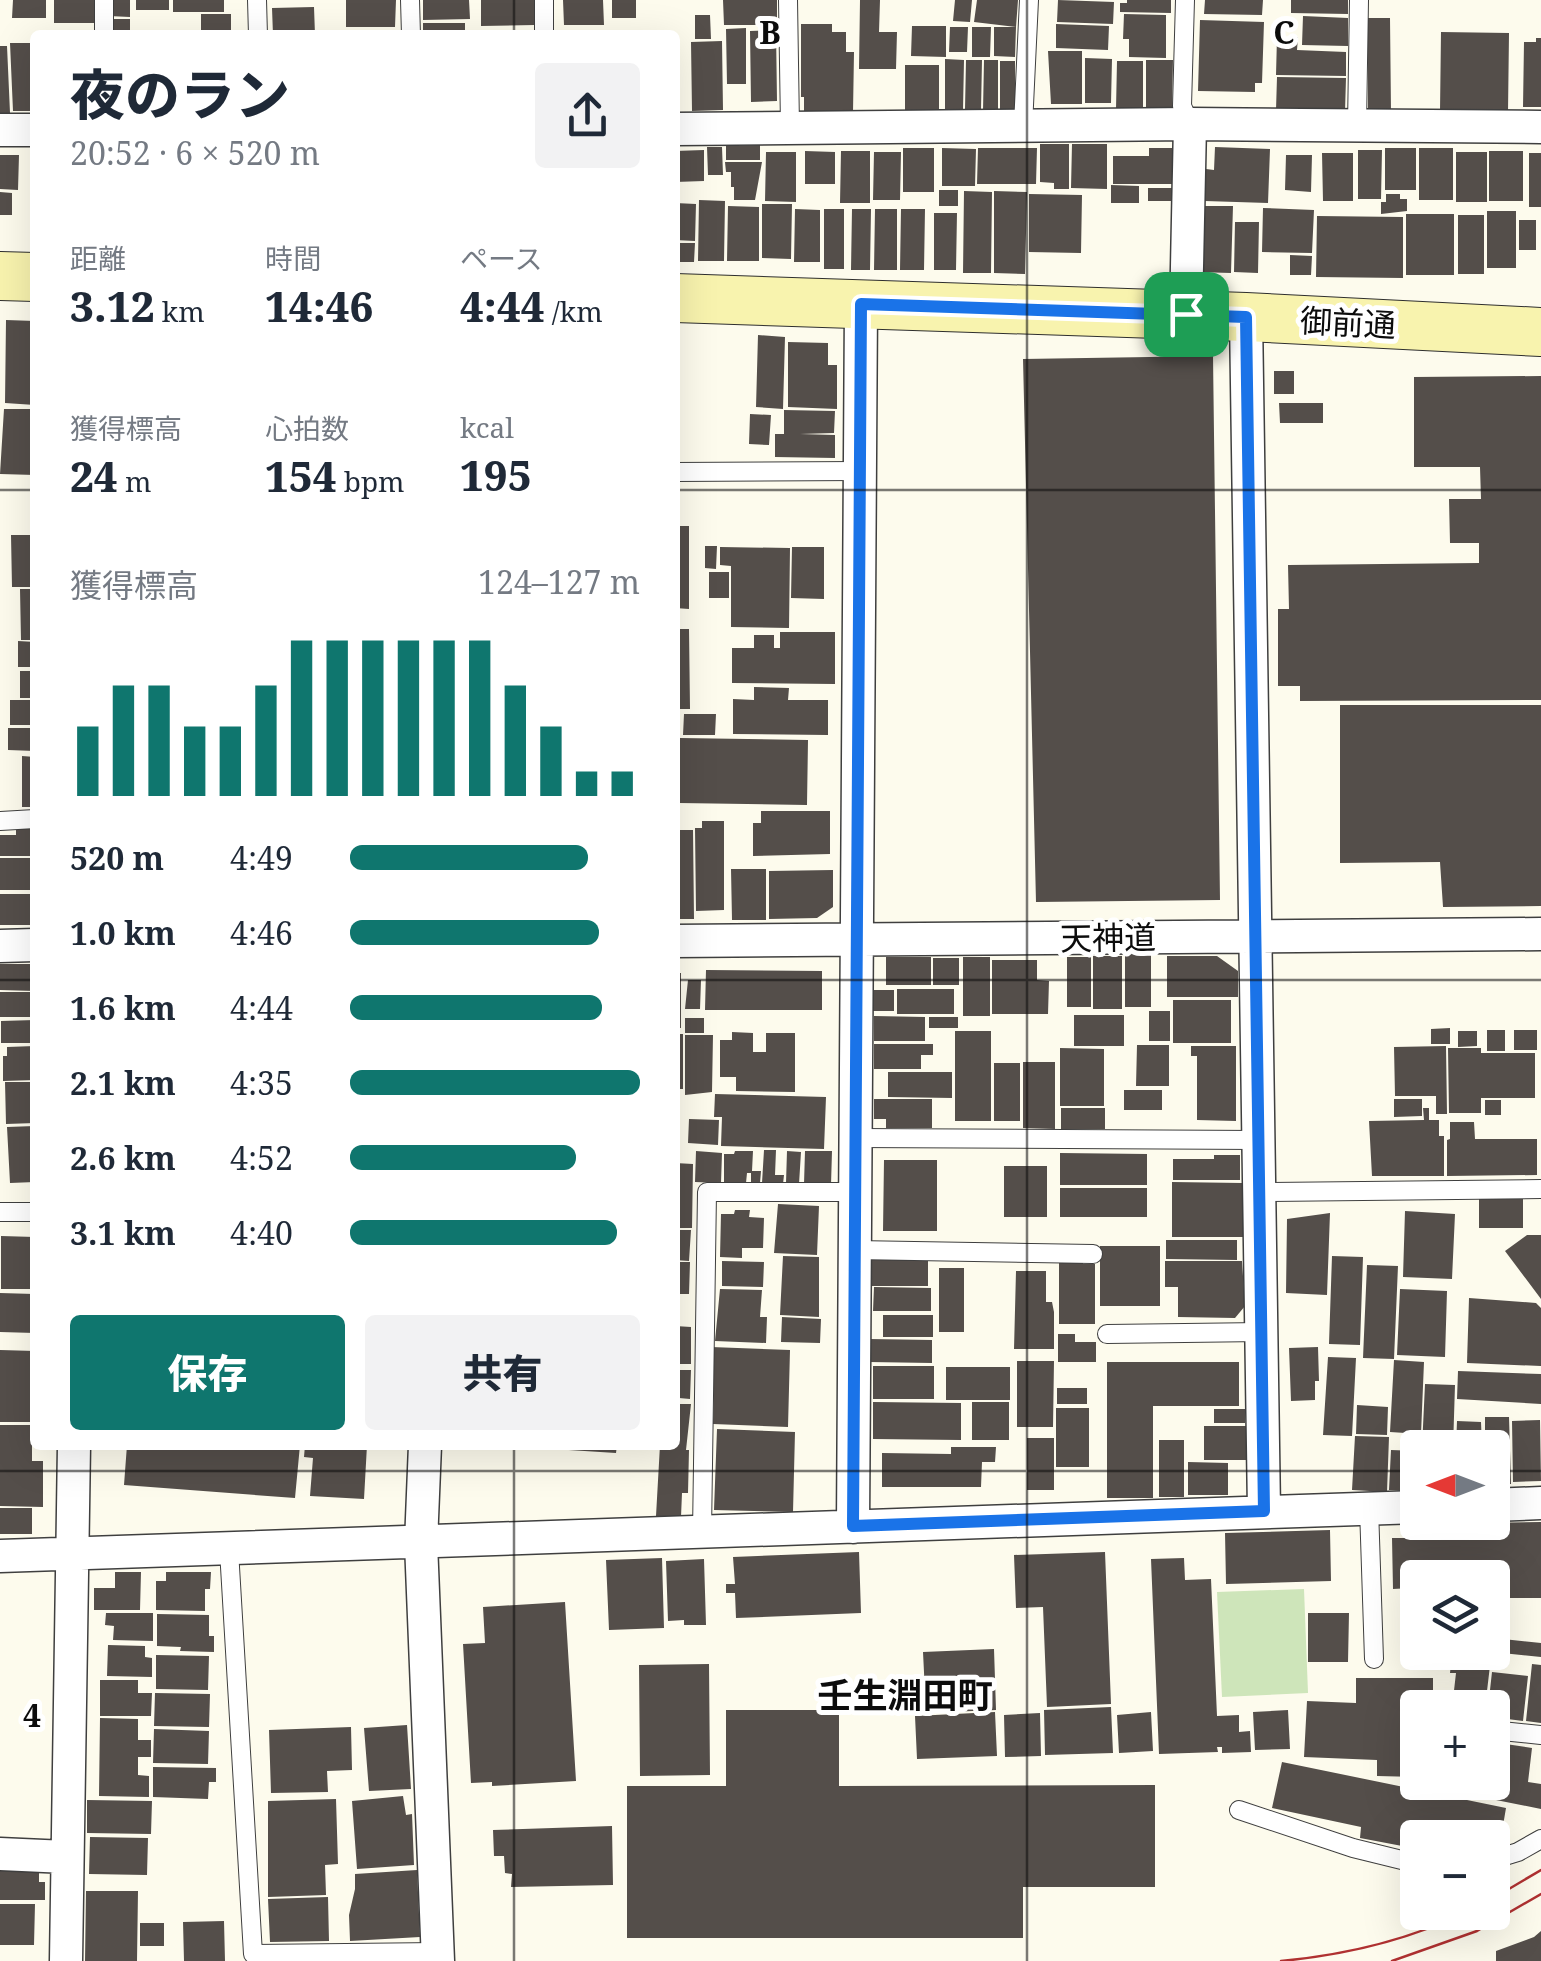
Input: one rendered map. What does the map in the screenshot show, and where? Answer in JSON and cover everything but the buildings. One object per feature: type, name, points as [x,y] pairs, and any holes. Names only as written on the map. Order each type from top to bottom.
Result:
[{"type":"street","points":[[680,129],[1190,124],[1541,127]]},
{"type":"street","points":[[1186,314],[1190,124]]},
{"type":"street","points":[[0,130],[30,130]]},
{"type":"street","points":[[0,276],[30,277]]},
{"type":"street","name":"御前通","points":[[680,298],[1186,314],[1541,332]]},
{"type":"street","points":[[853,1526],[861,304]]},
{"type":"street","points":[[1246,317],[1264,1511]]},
{"type":"street","name":"天神道","points":[[680,941],[1541,934]]},
{"type":"street","points":[[0,946],[30,946]]},
{"type":"street","points":[[66,1961],[74,1450]]},
{"type":"street","points":[[425,1450],[421,1543],[438,1956]]},
{"type":"street","points":[[1510,1504],[1541,1503]]},
{"type":"street","points":[[0,1556],[1400,1507]]},
{"type":"street","points":[[0,1854],[66,1858]]},
{"type":"lane","points":[[104,0],[104,30]]},
{"type":"lane","points":[[257,0],[258,30]]},
{"type":"lane","points":[[410,0],[411,30]]},
{"type":"lane","points":[[544,0],[544,30]]},
{"type":"lane","points":[[788,0],[790,126]]},
{"type":"lane","points":[[1023,126],[1029,0]]},
{"type":"lane","points":[[1186,0],[1182,106],[1190,124]]},
{"type":"lane","points":[[1357,126],[1359,0]]},
{"type":"lane","points":[[680,472],[859,472]]},
{"type":"lane","points":[[0,820],[30,819]]},
{"type":"lane","points":[[855,1138],[1259,1140]]},
{"type":"lane","points":[[1260,1192],[1541,1189]]},
{"type":"lane","points":[[702,1532],[707,1192],[855,1192]]},
{"type":"lane","points":[[0,1212],[30,1212]]},
{"type":"lane","points":[[854,1250],[1094,1254]]},
{"type":"lane","points":[[1107,1334],[1262,1332]]},
{"type":"lane","points":[[1369,1508],[1374,1658]]},
{"type":"lane","points":[[228,1550],[253,1954],[438,1956]]},
{"type":"lane","points":[[1510,1732],[1541,1735]]},
{"type":"lane","points":[[1239,1810],[1400,1860]]},
{"type":"lane","points":[[1510,1854],[1541,1840]]},
{"type":"green space","points":[[1304,1589],[1308,1693],[1222,1697],[1217,1592]]},
{"type":"tram line","points":[[1510,1888],[1541,1870]]},
{"type":"tram line","points":[[1392,1961],[1477,1931],[1541,1894]]},
{"type":"tram line","points":[[1281,1961],[1376,1945],[1424,1930]]},
{"type":"district","name":"壬生淵田町","points":[[905,1694]]},
{"type":"route","points":[[861,304],[1186,314],[1246,317],[1264,1511],[853,1526],[861,304]]}]
